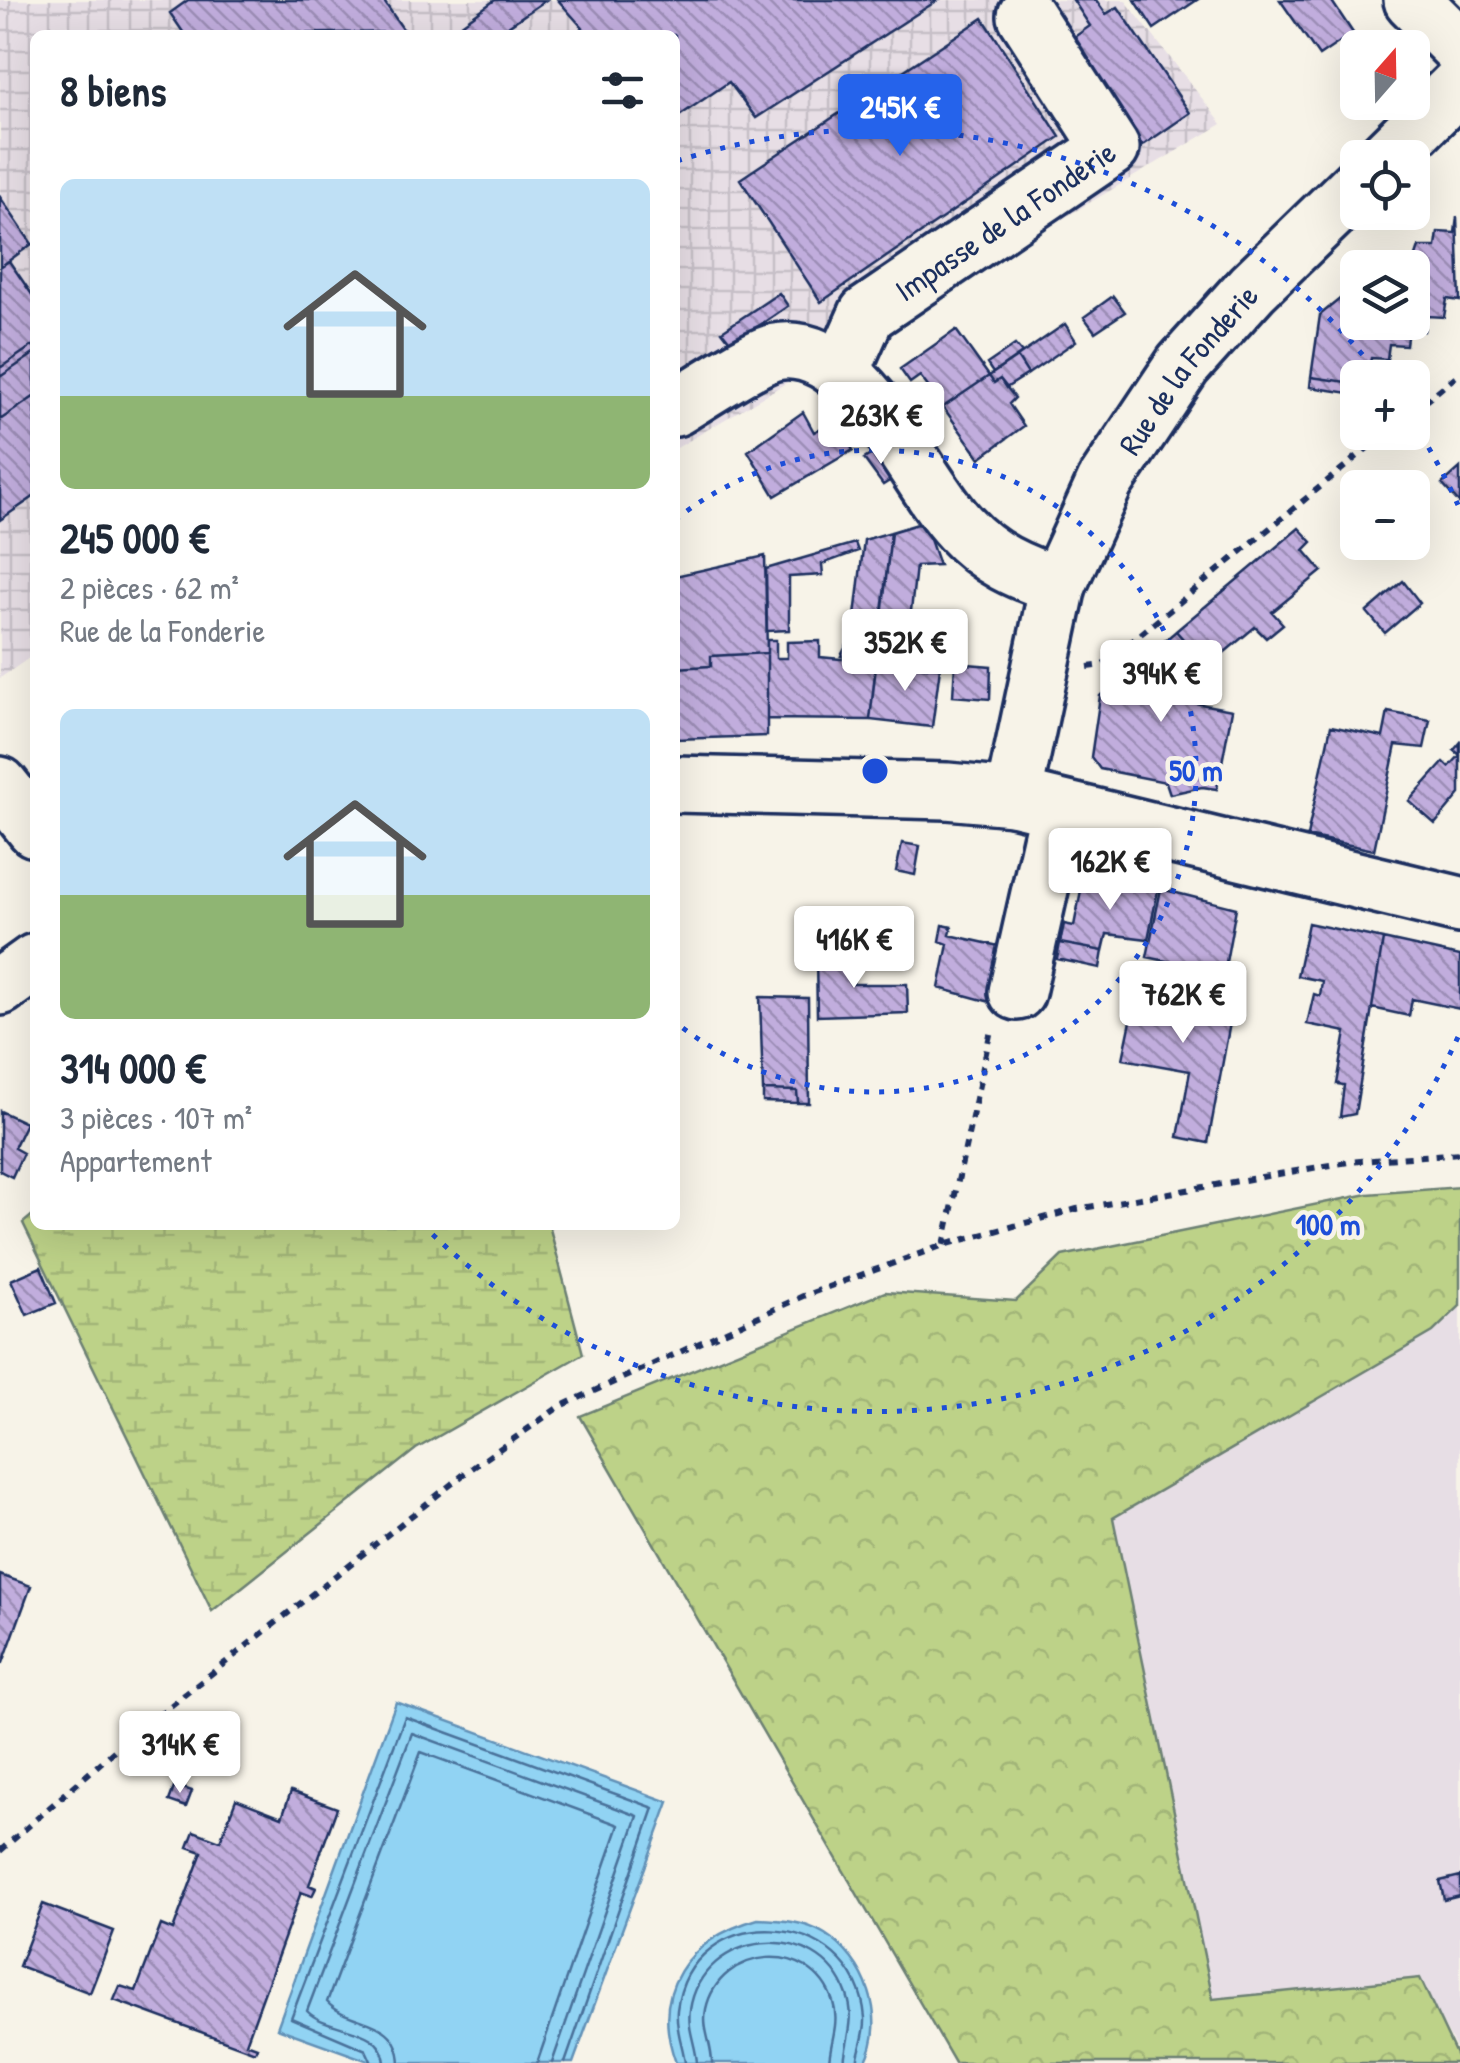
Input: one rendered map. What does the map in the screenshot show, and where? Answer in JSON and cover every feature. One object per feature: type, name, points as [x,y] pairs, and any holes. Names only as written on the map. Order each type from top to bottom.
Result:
[{"type":"street","points":[[1412,0],[1460,48]]},
{"type":"street","name":"Impasse de la Fonderie","points":[[842,370],[868,314],[1111,148],[1026,16]]},
{"type":"street","points":[[1403,140],[1460,84]]},
{"type":"street","name":"Rue de la Fonderie","points":[[1017,992],[1035,803],[1043,658],[1058,585],[1105,482],[1183,365],[1252,288],[1340,202]]},
{"type":"street","points":[[680,405],[774,352],[812,354],[842,370],[880,416],[958,526],[990,556],[1020,573],[1058,585]]},
{"type":"street","points":[[680,784],[946,791],[1035,803],[1460,905]]},
{"type":"street","points":[[0,786],[30,823]]},
{"type":"street","points":[[0,988],[30,966]]},
{"type":"path","points":[[1430,397],[1460,372]]},
{"type":"path","points":[[1043,658],[1092,668],[1103,665],[1365,450]]},
{"type":"path","points":[[944,1245],[992,1024],[1017,992]]},
{"type":"path","points":[[0,1851],[121,1745],[468,1471],[560,1407],[803,1296],[944,1245],[1077,1208],[1348,1162],[1460,1153]]},
{"type":"shaded area","points":[[0,0],[1125,0],[1222,124],[680,446],[680,30],[30,30],[30,657],[0,678]]},
{"type":"shaded area","points":[[1460,1306],[1460,2056],[1419,1978],[1213,2000],[1113,1517],[1433,1332]]},
{"type":"green space","points":[[1460,1187],[1460,1306],[1433,1332],[1113,1518],[1213,1999],[1420,1978],[1460,2063],[955,2063],[580,1416],[885,1292],[1016,1301],[1062,1256],[1368,1194]]},
{"type":"green space","points":[[30,1217],[30,1230],[550,1230],[583,1354],[416,1449],[212,1611],[23,1223]]},
{"type":"water","points":[[396,1702],[669,1802],[573,2063],[374,2063],[277,2028]]},
{"type":"water","points":[[758,1919],[809,1926],[825,1934],[852,1959],[862,1974],[873,2009],[872,2046],[865,2063],[676,2063],[668,2013],[681,1971],[712,1940]]},
{"type":"building","points":[[188,0],[383,0],[404,30],[182,30],[170,13]]},
{"type":"building","points":[[495,0],[546,0],[502,30],[453,30]]},
{"type":"building","points":[[558,0],[938,0],[756,118],[729,82],[680,116],[680,30],[585,30]]},
{"type":"building","points":[[1073,0],[1096,0],[1106,14],[1118,7],[1190,113],[1142,146],[1070,40],[1090,26]]},
{"type":"building","points":[[1135,0],[1197,0],[1154,29]]},
{"type":"building","points":[[1280,0],[1331,0],[1351,30],[1340,30],[1340,42],[1319,56]]},
{"type":"building","points":[[983,18],[1060,137],[821,302],[740,179]]},
{"type":"building","points":[[0,197],[30,245],[0,267]]},
{"type":"building","points":[[1457,217],[1460,301],[1447,299],[1444,317],[1430,316],[1430,250],[1418,250],[1436,247],[1438,232],[1455,233]]},
{"type":"building","points":[[9,261],[30,292],[30,347],[0,368],[0,267]]},
{"type":"building","points":[[779,293],[788,306],[732,344],[722,331]]},
{"type":"building","points":[[1113,296],[1125,312],[1095,332],[1084,317]]},
{"type":"building","points":[[1340,299],[1340,340],[1407,340],[1406,345],[1389,344],[1387,359],[1340,360],[1340,381],[1311,377],[1320,315]]},
{"type":"building","points":[[1065,324],[1076,341],[1028,374],[1017,357]]},
{"type":"building","points":[[956,330],[989,376],[943,407],[920,376],[910,383],[900,369]]},
{"type":"building","points":[[1015,345],[1022,353],[993,373],[987,364]]},
{"type":"building","points":[[30,347],[30,356],[0,377],[0,368]]},
{"type":"building","points":[[30,356],[30,399],[0,420],[0,377]]},
{"type":"building","points":[[1017,357],[1028,374],[1006,388],[1000,379],[994,383],[989,376]]},
{"type":"building","points":[[989,376],[994,383],[1000,379],[1015,398],[1009,404],[1024,426],[980,458],[943,407]]},
{"type":"building","points":[[1311,377],[1340,381],[1340,392],[1310,387]]},
{"type":"building","points":[[30,399],[30,499],[0,520],[0,420]]},
{"type":"building","points":[[803,412],[814,432],[835,420],[853,450],[775,496],[748,451]]},
{"type":"building","points":[[880,449],[897,476],[883,485],[864,459]]},
{"type":"building","points":[[1460,468],[1460,504],[1442,484]]},
{"type":"building","points":[[924,522],[939,565],[916,566],[908,638],[880,635],[891,532]]},
{"type":"building","points":[[1299,528],[1312,542],[1304,550],[1322,571],[1272,612],[1283,624],[1266,638],[1255,627],[1207,667],[1176,631]]},
{"type":"building","points":[[891,532],[870,720],[767,719],[767,640],[776,640],[776,658],[787,658],[787,642],[820,641],[820,657],[862,661],[864,634],[853,633],[864,540]]},
{"type":"building","points":[[855,543],[858,551],[822,564],[823,575],[789,577],[789,630],[767,631],[766,569]]},
{"type":"building","points":[[765,556],[767,653],[711,656],[711,666],[680,668],[680,575]]},
{"type":"building","points":[[1403,581],[1420,603],[1385,633],[1367,612]]},
{"type":"building","points":[[1176,631],[1199,657],[1178,675],[1174,699],[1232,710],[1217,789],[1202,787],[1170,794],[1166,782],[1100,769],[1091,757],[1100,696]]},
{"type":"building","points":[[853,633],[864,634],[862,661],[841,656]]},
{"type":"building","points":[[767,653],[767,736],[680,739],[680,668],[711,666],[711,656]]},
{"type":"building","points":[[876,663],[940,668],[932,727],[870,720]]},
{"type":"building","points":[[955,663],[991,666],[990,699],[953,696]]},
{"type":"building","points":[[1388,712],[1430,720],[1424,748],[1396,745],[1374,850],[1307,836],[1331,726],[1383,737]]},
{"type":"building","points":[[1460,755],[1460,794],[1435,824],[1409,801],[1444,762],[1449,767]]},
{"type":"building","points":[[902,843],[920,846],[915,875],[896,871]]},
{"type":"building","points":[[1084,875],[1158,890],[1148,939],[1107,934],[1103,951],[1060,943],[1064,924],[1074,926]]},
{"type":"building","points":[[1161,889],[1236,908],[1224,973],[1147,957]]},
{"type":"building","points":[[1308,923],[1383,939],[1355,1114],[1340,1117],[1344,1085],[1337,1084],[1346,1032],[1307,1024],[1314,994],[1320,996],[1322,981],[1297,976]]},
{"type":"building","points":[[943,925],[952,927],[950,935],[1003,947],[990,1002],[939,988],[948,944],[940,941]]},
{"type":"building","points":[[1383,939],[1460,956],[1460,1009],[1412,999],[1409,1016],[1372,1008]]},
{"type":"building","points":[[1060,943],[1103,951],[1100,968],[1057,959]]},
{"type":"building","points":[[816,956],[853,956],[853,984],[907,984],[908,1013],[817,1016]]},
{"type":"building","points":[[1139,983],[1234,1001],[1208,1143],[1178,1137],[1190,1071],[1123,1059]]},
{"type":"building","points":[[760,997],[808,998],[809,1103],[798,1103],[797,1091],[763,1090]]},
{"type":"building","points":[[763,1090],[797,1091],[798,1103],[763,1102]]},
{"type":"building","points":[[0,1111],[26,1123],[14,1148],[23,1153],[12,1177],[0,1171]]},
{"type":"building","points":[[41,1267],[56,1303],[27,1315],[11,1280]]},
{"type":"building","points":[[0,1575],[31,1586],[3,1663],[0,1662]]},
{"type":"building","points":[[175,1785],[192,1791],[186,1807],[169,1801]]},
{"type":"building","points":[[291,1791],[337,1808],[309,1885],[316,1888],[312,1896],[301,1892],[246,2043],[257,2047],[255,2052],[114,2000],[120,1986],[136,1991],[161,1925],[173,1930],[202,1852],[188,1847],[194,1831],[220,1841],[236,1799],[282,1817]]},
{"type":"building","points":[[1460,1876],[1460,1896],[1444,1900],[1440,1881]]},
{"type":"building","points":[[43,1904],[114,1931],[90,1993],[19,1966]]}]
